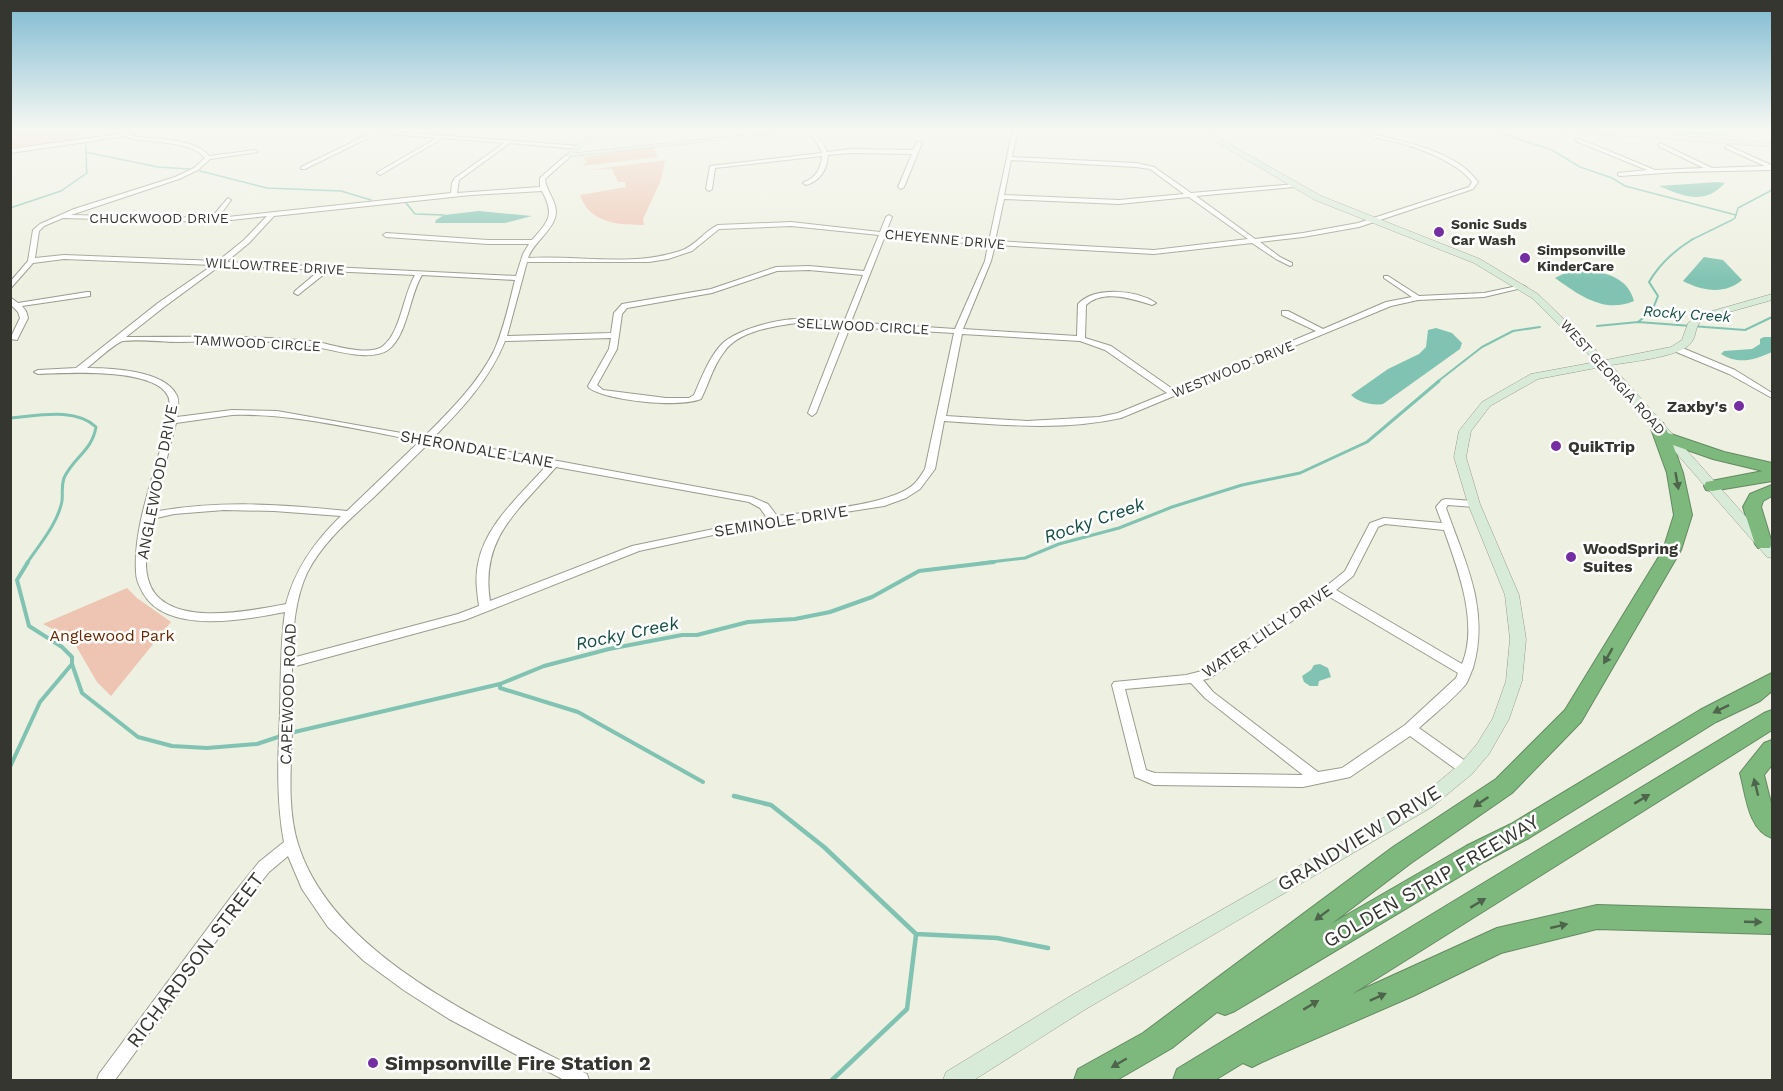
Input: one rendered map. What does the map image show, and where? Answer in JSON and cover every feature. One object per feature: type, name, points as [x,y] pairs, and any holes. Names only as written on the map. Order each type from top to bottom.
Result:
[{"type":"highway","points":[[1662,432],[1710,454],[1773,468]]},
{"type":"highway","points":[[1152,1044],[1402,855],[1504,786],[1573,716],[1672,550],[1683,515],[1676,473],[1662,432]]},
{"type":"highway","points":[[1712,486],[1773,476]]},
{"type":"highway","points":[[1768,549],[1752,507],[1756,498],[1773,490]]},
{"type":"highway","name":"GOLDEN STRIP FREEWAY","points":[[1089,1080],[1475,854],[1530,825],[1708,716],[1752,695],[1773,681]]},
{"type":"highway","points":[[1189,1080],[1773,720]]},
{"type":"highway","points":[[1773,749],[1752,773],[1763,816],[1773,828]]},
{"type":"highway","points":[[1189,1080],[1392,991],[1497,941],[1597,917],[1773,922]]},
{"type":"street","points":[[10,287],[31,261],[36,230],[61,216],[173,180]]},
{"type":"street","points":[[454,195],[457,180]]},
{"type":"street","points":[[542,180],[543,189]]},
{"type":"street","points":[[709,189],[710,180]]},
{"type":"street","points":[[806,183],[813,180]]},
{"type":"street","points":[[901,187],[904,180]]},
{"type":"street","name":"SEMINOLE DRIVE","points":[[287,664],[451,620],[636,548],[774,520],[873,506],[910,492],[923,481],[930,469],[958,332],[963,315],[987,266],[1005,180]]},
{"type":"street","points":[[1170,180],[1278,258],[1290,264]]},
{"type":"street","name":"WEST GEORGIA ROAD","points":[[1286,180],[1318,198],[1461,253],[1522,287],[1551,309],[1605,365],[1768,549]]},
{"type":"street","name":"CHEYENNE DRIVE","points":[[525,260],[661,258],[690,250],[708,232],[728,226],[791,224],[991,243],[1141,252],[1342,228],[1374,221],[1471,188],[1475,182],[1473,180]]},
{"type":"street","points":[[1001,197],[1110,203],[1293,184]]},
{"type":"street","name":"CHUCKWOOD DRIVE","points":[[61,216],[213,220],[454,195],[543,189]]},
{"type":"street","name":"CAPEWOOD ROAD","points":[[543,189],[552,205],[553,214],[533,242],[525,260],[502,339],[482,377],[425,440],[325,539],[309,560],[296,586],[287,664],[284,794],[291,845],[309,887],[340,930],[363,951],[452,1010],[581,1080]]},
{"type":"street","points":[[213,220],[228,200]]},
{"type":"street","points":[[77,370],[164,302],[220,264],[252,237],[271,215]]},
{"type":"street","points":[[812,413],[889,218]]},
{"type":"street","points":[[386,235],[488,242],[533,242]]},
{"type":"street","name":"WILLOWTREE DRIVE","points":[[31,261],[75,257],[519,278]]},
{"type":"street","name":"SELLWOOD CIRCLE","points":[[868,273],[809,268],[776,269],[712,291],[625,306],[618,313],[616,334],[608,362],[593,381],[594,389],[601,392],[686,402],[698,398],[722,347],[735,338],[785,322],[1081,339],[1108,348],[1173,393]]},
{"type":"street","points":[[298,293],[326,269]]},
{"type":"street","name":"TAMWOOD CIRCLE","points":[[118,339],[276,341],[365,353],[381,351],[391,342],[419,274]]},
{"type":"street","points":[[1386,277],[1418,298]]},
{"type":"street","name":"WESTWOOD DRIVE","points":[[940,418],[1027,424],[1099,420],[1126,414],[1389,304],[1418,298],[1484,295],[1522,287]]},
{"type":"street","points":[[14,338],[24,318],[13,302],[87,294]]},
{"type":"street","points":[[1081,339],[1082,304],[1089,298],[1115,296],[1152,303]]},
{"type":"street","points":[[1677,349],[1688,342],[1691,327],[1705,315],[1773,297]]},
{"type":"street","points":[[1286,313],[1323,332]]},
{"type":"street","points":[[502,339],[616,334]]},
{"type":"street","points":[[1677,349],[1732,372],[1773,396]]},
{"type":"street","name":"GRANDVIEW DRIVE","points":[[954,1080],[1079,1002],[1426,802],[1466,769],[1483,749],[1501,719],[1514,681],[1518,639],[1512,595],[1474,504],[1460,457],[1465,431],[1486,404],[1535,376],[1605,365],[1677,349]]},
{"type":"street","name":"ANGLEWOOD DRIVE","points":[[39,372],[77,370],[138,375],[158,382],[170,390],[173,399],[172,421],[142,548],[141,574],[147,591],[160,604],[184,615],[212,618],[292,607]]},
{"type":"street","name":"SHERONDALE LANE","points":[[172,421],[220,413],[270,412],[752,500],[764,506],[774,520]]},
{"type":"street","points":[[485,608],[480,573],[490,540],[505,518],[553,464]]},
{"type":"street","name":"WATER LILLY DRIVE","points":[[1447,527],[1384,521],[1374,525],[1349,573],[1328,591],[1206,675],[1194,679],[1118,685],[1140,773],[1144,776],[1165,779],[1303,781],[1317,779],[1345,773],[1410,729],[1461,681],[1466,672],[1471,653],[1473,621],[1468,583],[1441,507],[1446,502],[1474,504]]},
{"type":"street","points":[[148,516],[224,505],[254,505],[349,514]]},
{"type":"street","points":[[1328,591],[1466,672]]},
{"type":"street","points":[[1194,679],[1209,695],[1317,779]]},
{"type":"street","points":[[1410,729],[1466,769]]},
{"type":"street","name":"RICHARDSON STREET","points":[[105,1080],[236,902],[264,867],[291,845]]},
{"type":"green space","points":[[617,180],[661,180],[643,219],[644,225],[615,223],[597,217],[584,204],[580,195],[626,187],[625,182]]},
{"type":"green space","name":"Anglewood Park","points":[[127,588],[171,622],[111,696],[97,682],[72,639],[43,624]]},
{"type":"water","points":[[1725,183],[1709,195],[1701,197],[1685,196],[1659,186]]},
{"type":"water","points":[[479,211],[532,216],[505,223],[435,223],[444,215]]},
{"type":"water","points":[[1704,257],[1723,260],[1742,280],[1721,290],[1706,289],[1683,281]]},
{"type":"water","points":[[1571,270],[1600,272],[1618,279],[1625,284],[1634,301],[1612,305],[1592,301],[1555,278]]},
{"type":"water","points":[[1436,328],[1452,333],[1462,343],[1460,349],[1383,404],[1366,403],[1351,395],[1388,369],[1419,354],[1426,347],[1428,330]]},
{"type":"water","points":[[1772,337],[1772,352],[1765,355],[1740,360],[1721,354],[1724,351],[1752,349],[1760,344],[1760,339]]},
{"type":"water","points":[[1320,664],[1328,668],[1331,677],[1319,681],[1318,686],[1310,686],[1304,682],[1302,676],[1314,665]]},
{"type":"waterway","name":"Rocky Creek","points":[[10,208],[61,191],[77,180]]},
{"type":"waterway","points":[[235,180],[267,188],[341,191],[371,200]]},
{"type":"waterway","points":[[1615,180],[1625,186],[1736,215]]},
{"type":"waterway","points":[[1736,215],[1738,208],[1772,190]]},
{"type":"waterway","points":[[406,203],[415,214],[444,215]]},
{"type":"waterway","points":[[1693,239],[1732,220],[1736,215]]},
{"type":"waterway","points":[[1638,322],[1652,311],[1658,296],[1649,282],[1653,275],[1668,258],[1693,239]]},
{"type":"waterway","name":"Rocky Creek","points":[[1638,322],[1745,330],[1772,317]]},
{"type":"waterway","name":"Rocky Creek","points":[[1597,326],[1638,322]]},
{"type":"waterway","name":"Rocky Creek","points":[[1437,382],[1482,347],[1513,331],[1540,327]]},
{"type":"waterway","name":"Rocky Creek","points":[[982,563],[1025,558],[1059,544],[1119,528],[1172,507],[1242,485],[1300,473],[1367,442],[1439,381]]},
{"type":"waterway","name":"Rocky Creek","points":[[10,418],[67,415],[78,417],[96,427],[91,442],[64,478],[62,501],[57,517],[27,563]]},
{"type":"waterway","name":"Rocky Creek","points":[[28,562],[17,580],[29,626],[62,647],[72,657],[72,664]]},
{"type":"waterway","name":"Rocky Creek","points":[[500,684],[544,666],[609,649],[682,635],[697,635],[748,622],[795,619],[830,612],[872,597],[919,571],[994,562]]},
{"type":"waterway","points":[[10,767],[40,702],[72,664]]},
{"type":"waterway","name":"Rocky Creek","points":[[72,664],[82,693],[138,737],[172,746],[207,748],[257,744],[281,736]]},
{"type":"waterway","name":"Rocky Creek","points":[[290,733],[500,684]]},
{"type":"waterway","points":[[500,684],[500,688],[578,712],[703,782]]},
{"type":"waterway","points":[[734,796],[771,805],[824,847],[916,934],[997,938],[1048,948]]},
{"type":"waterway","points":[[832,1080],[907,1009],[916,935]]},
{"type":"place","name":"Sonic Suds Car Wash","points":[[1439,232]]},
{"type":"place","name":"Simpsonville KinderCare","points":[[1525,258]]},
{"type":"place","name":"Zaxby's","points":[[1739,406]]},
{"type":"place","name":"QuikTrip","points":[[1556,446]]},
{"type":"place","name":"WoodSpring Suites","points":[[1571,557]]},
{"type":"place","name":"Simpsonville Fire Station 2","points":[[373,1063]]}]
